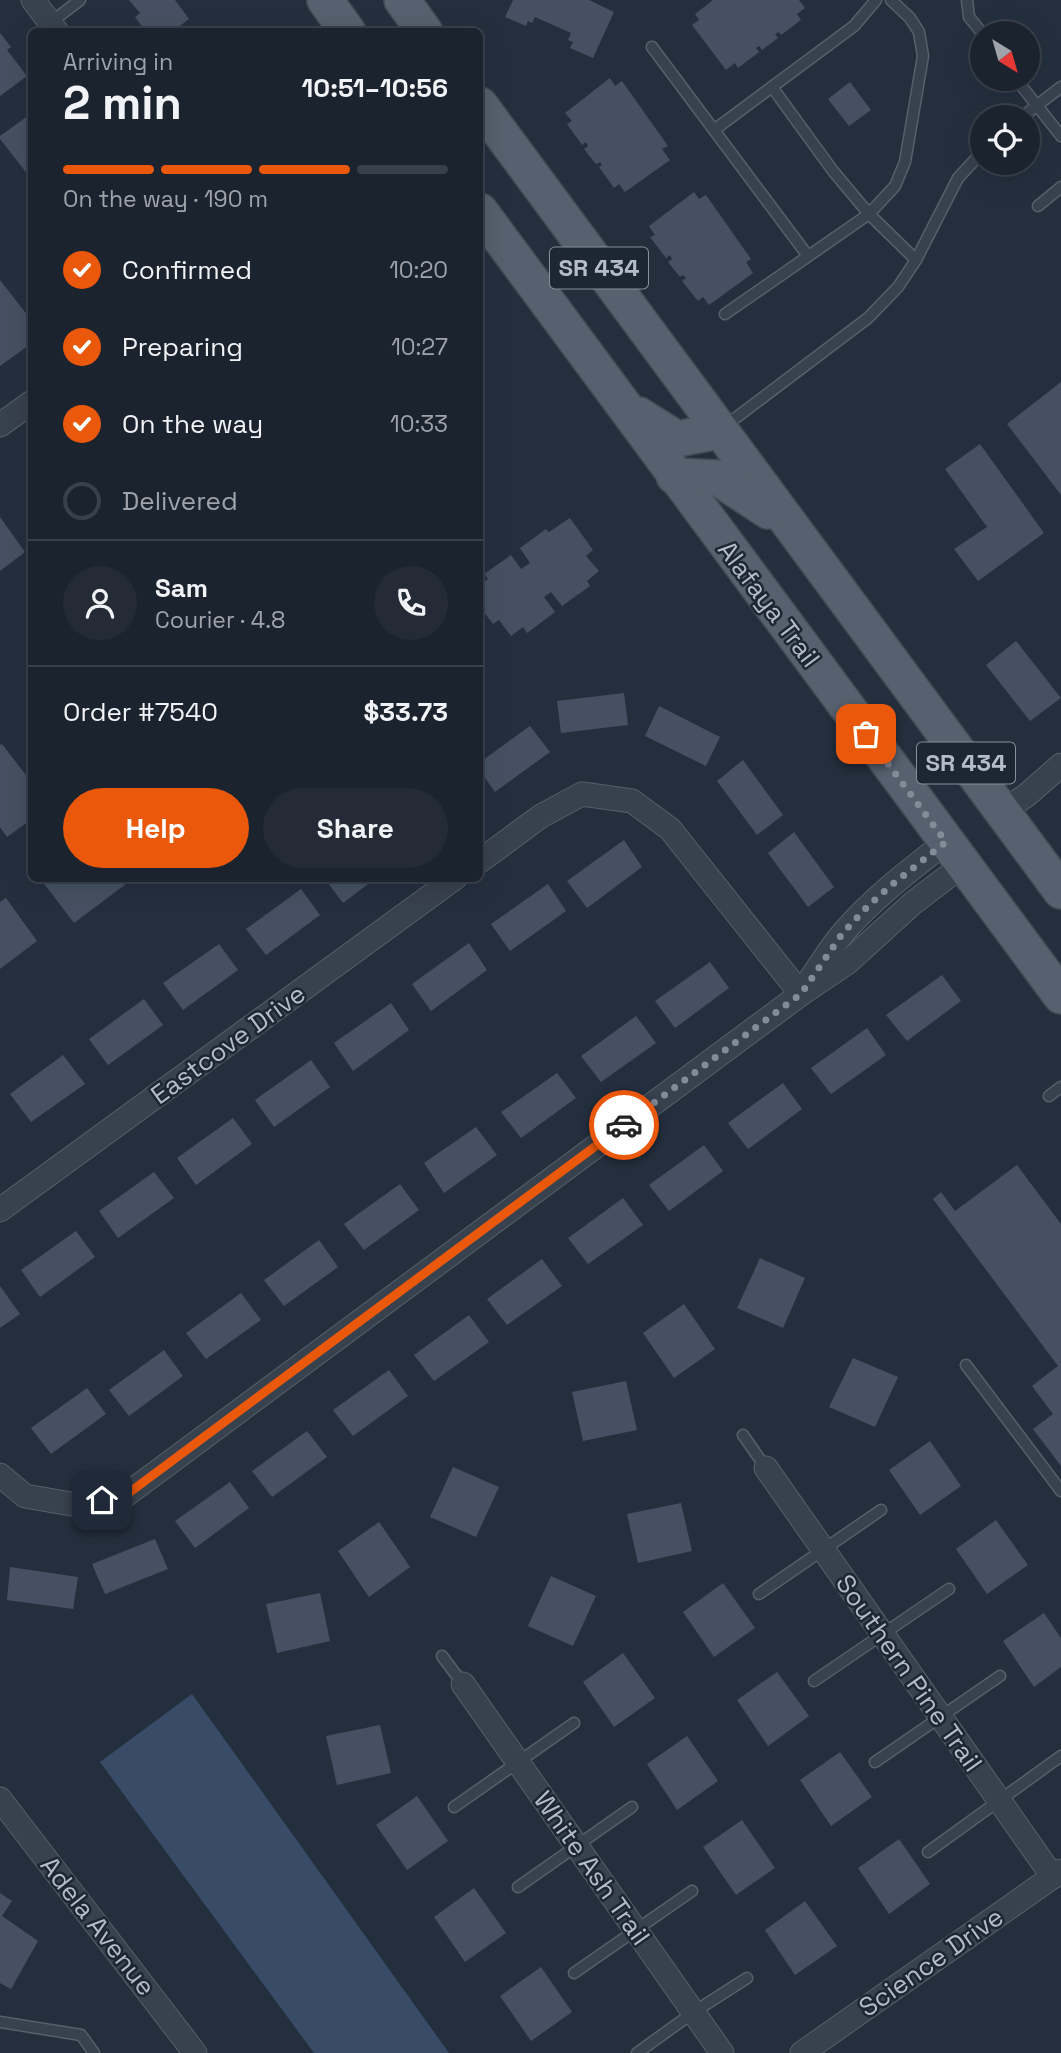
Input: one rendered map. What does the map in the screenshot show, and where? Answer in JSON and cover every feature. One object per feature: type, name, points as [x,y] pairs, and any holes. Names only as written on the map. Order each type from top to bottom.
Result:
[{"type":"main road","points":[[325,0],[345,28]]},
{"type":"main road","points":[[402,0],[422,28]]},
{"type":"main road","name":"SR 434","points":[[483,109],[1061,891]]},
{"type":"main road","name":"Alafaya Trail","points":[[483,215],[1061,996]]},
{"type":"main road","points":[[624,406],[677,439],[719,431]]},
{"type":"main road","points":[[674,476],[718,478],[788,524]]},
{"type":"street","points":[[33,0],[54,27]]},
{"type":"street","points":[[0,425],[28,405]]},
{"type":"street","points":[[1003,812],[1061,765]]},
{"type":"street","points":[[483,859],[541,816],[582,794],[632,801],[670,829],[801,994]]},
{"type":"street","points":[[0,1475],[25,1496],[77,1506],[126,1495],[801,994],[842,934],[869,905],[894,883],[955,853]]},
{"type":"street","name":"Eastcove Drive","points":[[0,1210],[451,882]]},
{"type":"street","name":"Southern Pine Trail","points":[[766,1468],[999,1801],[1058,1879]]},
{"type":"street","name":"White Ash Trail","points":[[463,1684],[722,2053]]},
{"type":"street","name":"Adela Avenue","points":[[0,1799],[195,2053]]},
{"type":"street","name":"Science Drive","points":[[802,2053],[1058,1879]]},
{"type":"lane","points":[[54,27],[80,0]]},
{"type":"lane","points":[[714,130],[854,26],[876,0]]},
{"type":"lane","points":[[725,314],[869,214],[895,186],[905,162],[923,56],[919,32],[891,0]]},
{"type":"lane","points":[[967,0],[969,17],[972,21]]},
{"type":"lane","points":[[652,47],[808,256]]},
{"type":"lane","points":[[772,86],[833,171],[869,214],[916,260]]},
{"type":"lane","points":[[1038,105],[1061,87]]},
{"type":"lane","points":[[1025,91],[1036,105]]},
{"type":"lane","points":[[1040,110],[1061,136]]},
{"type":"lane","points":[[719,431],[868,318],[898,287],[916,260],[958,178],[970,165]]},
{"type":"lane","points":[[1038,206],[1061,187]]},
{"type":"lane","points":[[1049,1096],[1061,1087]]},
{"type":"lane","points":[[966,1365],[1061,1491]]},
{"type":"lane","points":[[743,1435],[766,1468]]},
{"type":"lane","points":[[759,1594],[881,1510]]},
{"type":"lane","points":[[814,1681],[949,1589]]},
{"type":"lane","points":[[442,1656],[463,1684]]},
{"type":"lane","points":[[875,1762],[1000,1676]]},
{"type":"lane","points":[[454,1807],[574,1723]]},
{"type":"lane","points":[[928,1852],[1061,1756]]},
{"type":"lane","points":[[518,1887],[632,1807]]},
{"type":"lane","points":[[574,1973],[692,1891]]},
{"type":"lane","points":[[637,2053],[747,1978]]},
{"type":"lane","points":[[0,2022],[81,2035],[94,2053]]},
{"type":"water","points":[[192,1694],[449,2053],[314,2053],[100,1762]]},
{"type":"building","points":[[129,0],[175,0],[189,19],[177,28],[143,28],[135,17],[140,13]]},
{"type":"building","points":[[513,0],[589,0],[614,12],[593,58],[570,48],[573,42],[568,40],[571,33],[535,17],[532,23],[528,21],[526,26],[505,17]]},
{"type":"building","points":[[713,0],[799,0],[805,8],[797,14],[801,20],[781,35],[779,32],[775,34],[778,38],[762,50],[759,46],[756,48],[759,52],[738,68],[735,63],[726,70],[692,25],[699,20],[695,14]]},
{"type":"building","points":[[0,33],[11,47],[7,50],[27,76],[0,96]]},
{"type":"building","points":[[610,78],[615,86],[622,81],[668,146],[662,149],[670,160],[625,192],[619,184],[614,188],[599,167],[602,165],[600,162],[596,164],[584,149],[588,146],[586,142],[582,145],[567,124],[572,121],[565,113]]},
{"type":"building","points":[[850,82],[871,110],[849,126],[828,99]]},
{"type":"building","points":[[28,116],[28,175],[0,139],[0,136]]},
{"type":"building","points":[[694,192],[699,199],[706,195],[751,259],[746,262],[753,273],[709,305],[703,297],[698,301],[682,281],[686,278],[683,275],[680,277],[668,262],[672,259],[670,255],[666,258],[650,237],[655,235],[649,226]]},
{"type":"building","points":[[0,280],[28,316],[28,346],[0,366]]},
{"type":"building","points":[[1061,382],[1061,495],[1007,424]]},
{"type":"building","points":[[980,444],[1044,533],[978,581],[954,549],[987,527],[945,469]]},
{"type":"building","points":[[0,517],[25,552],[0,571]]},
{"type":"building","points":[[570,518],[593,550],[586,556],[599,571],[587,581],[590,586],[562,606],[551,592],[544,597],[555,612],[527,633],[523,627],[511,636],[499,620],[493,624],[483,611],[483,583],[488,579],[484,574],[511,555],[521,569],[530,563],[520,548],[546,529],[549,532]]},
{"type":"building","points":[[1016,641],[1061,698],[1030,721],[986,665]]},
{"type":"building","points":[[624,693],[628,725],[561,733],[557,701]]},
{"type":"building","points":[[659,706],[720,737],[706,766],[645,736]]},
{"type":"building","points":[[530,726],[550,752],[495,792],[483,775],[483,760]]},
{"type":"building","points":[[2,744],[28,778],[28,822],[7,837],[0,827]]},
{"type":"building","points":[[743,760],[783,815],[757,835],[717,781]]},
{"type":"building","points":[[794,832],[834,887],[808,907],[768,853]]},
{"type":"building","points":[[624,840],[642,867],[587,908],[567,881]]},
{"type":"building","points":[[43,882],[129,882],[74,923]]},
{"type":"building","points":[[327,882],[371,882],[343,903]]},
{"type":"building","points":[[548,884],[566,911],[510,951],[491,924]]},
{"type":"building","points":[[301,889],[320,915],[266,955],[246,929]]},
{"type":"building","points":[[6,898],[37,941],[0,969],[0,902]]},
{"type":"building","points":[[469,943],[487,970],[431,1011],[412,984]]},
{"type":"building","points":[[219,944],[238,970],[183,1010],[163,983]]},
{"type":"building","points":[[710,962],[729,988],[675,1028],[655,1001]]},
{"type":"building","points":[[942,975],[961,1001],[907,1041],[886,1015]]},
{"type":"building","points":[[144,999],[163,1025],[108,1065],[89,1039]]},
{"type":"building","points":[[391,1003],[409,1030],[353,1071],[334,1043]]},
{"type":"building","points":[[636,1016],[656,1043],[601,1082],[581,1056]]},
{"type":"building","points":[[867,1028],[886,1055],[831,1094],[811,1068]]},
{"type":"building","points":[[63,1055],[85,1084],[31,1122],[10,1094]]},
{"type":"building","points":[[311,1060],[330,1087],[274,1127],[255,1100]]},
{"type":"building","points":[[557,1073],[576,1098],[521,1138],[501,1112]]},
{"type":"building","points":[[783,1083],[802,1109],[748,1149],[728,1123]]},
{"type":"building","points":[[233,1118],[252,1144],[196,1185],[177,1158]]},
{"type":"building","points":[[476,1127],[497,1155],[444,1193],[424,1163]]},
{"type":"building","points":[[704,1145],[723,1171],[669,1211],[649,1185]]},
{"type":"building","points":[[1017,1165],[1061,1224],[1061,1466],[1033,1429],[1053,1414],[1032,1386],[1058,1366],[933,1199],[941,1192],[955,1211]]},
{"type":"building","points":[[154,1172],[174,1198],[118,1238],[99,1211]]},
{"type":"building","points":[[400,1184],[419,1210],[364,1250],[344,1224]]},
{"type":"building","points":[[623,1198],[643,1225],[588,1264],[568,1238]]},
{"type":"building","points":[[76,1231],[95,1257],[40,1297],[21,1270]]},
{"type":"building","points":[[319,1240],[338,1267],[284,1306],[264,1280]]},
{"type":"building","points":[[760,1258],[805,1278],[783,1328],[737,1308]]},
{"type":"building","points":[[542,1259],[562,1286],[507,1325],[487,1299]]},
{"type":"building","points":[[0,1286],[20,1314],[0,1328]]},
{"type":"building","points":[[241,1293],[261,1320],[206,1359],[186,1333]]},
{"type":"building","points":[[684,1304],[715,1349],[674,1378],[643,1333]]},
{"type":"building","points":[[469,1315],[489,1342],[434,1381],[414,1355]]},
{"type":"building","points":[[164,1350],[183,1376],[129,1416],[109,1390]]},
{"type":"building","points":[[853,1358],[898,1377],[875,1427],[829,1407]]},
{"type":"building","points":[[389,1370],[408,1396],[353,1436],[333,1410]]},
{"type":"building","points":[[626,1381],[637,1430],[583,1441],[572,1392]]},
{"type":"building","points":[[87,1388],[106,1414],[51,1454],[31,1428]]},
{"type":"building","points":[[307,1431],[327,1457],[272,1497],[252,1471]]},
{"type":"building","points":[[930,1441],[961,1486],[920,1515],[889,1470]]},
{"type":"building","points":[[453,1467],[499,1487],[476,1537],[430,1517]]},
{"type":"building","points":[[230,1482],[249,1508],[195,1548],[175,1521]]},
{"type":"building","points":[[681,1503],[692,1551],[638,1563],[627,1514]]},
{"type":"building","points":[[996,1520],[1028,1565],[987,1594],[956,1549]]},
{"type":"building","points":[[379,1522],[410,1567],[369,1597],[338,1551]]},
{"type":"building","points":[[155,1539],[168,1569],[105,1594],[92,1564]]},
{"type":"building","points":[[10,1567],[78,1577],[73,1609],[7,1600]]},
{"type":"building","points":[[551,1576],[596,1596],[573,1646],[528,1626]]},
{"type":"building","points":[[723,1583],[755,1628],[714,1657],[683,1612]]},
{"type":"building","points":[[320,1593],[330,1641],[277,1653],[266,1604]]},
{"type":"building","points":[[1044,1613],[1061,1638],[1061,1667],[1034,1687],[1003,1641]]},
{"type":"building","points":[[623,1653],[655,1698],[614,1727],[583,1682]]},
{"type":"building","points":[[777,1672],[809,1716],[768,1746],[737,1700]]},
{"type":"building","points":[[380,1725],[391,1773],[337,1785],[326,1736]]},
{"type":"building","points":[[687,1736],[718,1781],[677,1810],[647,1764]]},
{"type":"building","points":[[840,1752],[872,1797],[831,1826],[800,1780]]},
{"type":"building","points":[[417,1796],[448,1841],[407,1870],[376,1825]]},
{"type":"building","points":[[742,1820],[775,1868],[736,1895],[703,1847]]},
{"type":"building","points":[[899,1839],[930,1884],[889,1914],[858,1868]]},
{"type":"building","points":[[474,1888],[506,1933],[465,1962],[434,1917]]},
{"type":"building","points":[[0,1893],[12,1901],[2,1916],[38,1941],[11,1989],[0,1983]]},
{"type":"building","points":[[805,1901],[837,1946],[795,1975],[765,1930]]},
{"type":"building","points":[[541,1967],[572,2012],[531,2041],[500,1996]]},
{"type":"way so far","points":[[624,1125],[801,994],[842,934],[869,905],[946,842],[866,734]]},
{"type":"route","points":[[102,1500],[126,1495],[624,1125]]}]
